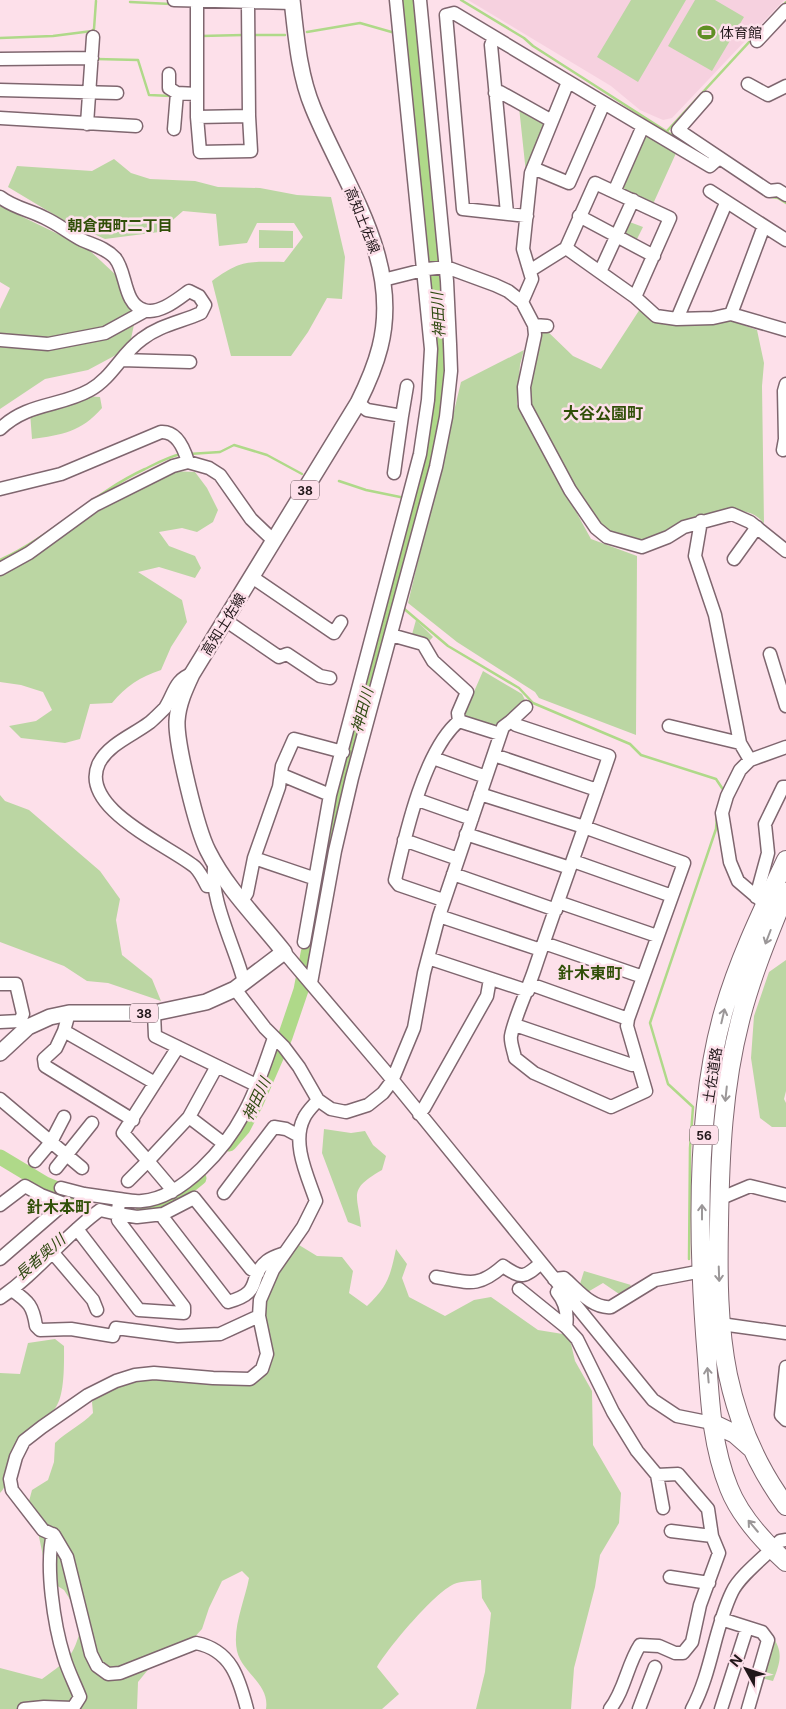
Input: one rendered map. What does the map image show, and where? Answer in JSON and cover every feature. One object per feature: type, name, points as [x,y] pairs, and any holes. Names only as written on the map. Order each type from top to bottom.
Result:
[{"type":"highway","name":"土佐道路","points":[[712,1423],[702,1271],[704,1142],[708,1087],[724,1011],[761,901],[786,860]]},
{"type":"highway","name":"土佐道路","points":[[752,1448],[731,1384],[721,1324],[718,1268],[721,1138],[727,1085],[740,1021],[758,964],[786,892]]},
{"type":"highway","points":[[731,1384],[722,1414],[712,1423],[735,1434],[752,1448]]},
{"type":"highway","name":"56","points":[[712,1423],[718,1456],[730,1490],[748,1520],[779,1544],[786,1562]]},
{"type":"highway","name":"56","points":[[752,1448],[772,1486],[786,1506]]},
{"type":"main road","name":"高知土佐線","points":[[284,952],[224,879],[203,837],[179,744],[178,710],[183,693],[192,674],[358,403],[373,371],[381,345],[385,304],[383,280],[369,230],[312,107],[305,84],[292,2]]},
{"type":"main road","name":"38","points":[[0,1053],[24,1024],[50,1017],[69,1013],[154,1012],[206,1002],[240,985],[284,952]]},
{"type":"street","points":[[174,0],[248,4],[292,2]]},
{"type":"street","points":[[304,942],[330,796],[420,454],[428,400],[431,349],[425,269],[396,0]]},
{"type":"street","points":[[310,982],[335,851],[436,467],[446,417],[451,371],[445,267],[420,0]]},
{"type":"street","points":[[197,1],[197,116],[200,152],[251,151],[248,4]]},
{"type":"street","points":[[756,41],[786,10]]},
{"type":"street","points":[[527,216],[463,209],[446,15],[454,13],[701,162],[710,166],[716,161]]},
{"type":"street","points":[[87,124],[93,37]]},
{"type":"street","points":[[494,37],[491,45],[507,213]]},
{"type":"street","points":[[0,59],[92,58]]},
{"type":"street","points":[[169,74],[169,88],[177,93],[198,94]]},
{"type":"street","points":[[522,302],[532,279],[531,270],[523,249],[533,168],[568,82]]},
{"type":"street","points":[[748,84],[768,95],[786,86]]},
{"type":"street","points":[[0,90],[117,93]]},
{"type":"street","points":[[495,93],[500,92],[552,121]]},
{"type":"street","points":[[174,129],[177,93]]},
{"type":"street","points":[[706,98],[678,130],[716,161],[769,191],[778,190],[786,194]]},
{"type":"street","points":[[533,168],[569,183],[604,103]]},
{"type":"street","points":[[197,116],[249,116]]},
{"type":"street","points":[[0,118],[136,126]]},
{"type":"street","points":[[614,192],[643,126]]},
{"type":"street","points":[[531,270],[566,248],[595,183],[670,218],[635,297]]},
{"type":"street","points":[[710,191],[786,240]]},
{"type":"street","points":[[0,197],[21,210],[45,218],[68,233],[106,250],[120,267],[129,295],[135,305],[145,311]]},
{"type":"street","points":[[600,272],[633,200]]},
{"type":"street","points":[[677,318],[726,203]]},
{"type":"street","points":[[579,216],[654,256]]},
{"type":"street","points":[[731,314],[764,226]]},
{"type":"street","points":[[566,248],[635,297],[656,316],[713,318],[731,314],[785,326]]},
{"type":"street","points":[[383,280],[425,269],[445,267],[508,290],[522,302],[540,326],[535,334],[524,387],[525,406],[570,490],[596,528],[607,537],[642,548],[701,521],[732,514],[741,516],[786,551]]},
{"type":"street","points":[[0,340],[48,344],[104,333],[145,311],[159,309],[189,291],[199,296],[205,305],[201,313],[162,326],[140,340],[103,382],[88,391],[18,414],[0,429]]},
{"type":"street","points":[[121,360],[190,362]]},
{"type":"street","points":[[783,450],[785,438],[784,391],[786,384]]},
{"type":"street","points":[[394,473],[407,386]]},
{"type":"street","points":[[358,403],[367,410],[402,416]]},
{"type":"street","points":[[0,489],[61,474],[161,432],[168,432],[176,438],[184,449],[188,462]]},
{"type":"street","points":[[0,569],[29,553],[95,505],[173,466],[188,462],[209,468],[220,475],[251,519],[274,541]]},
{"type":"street","points":[[701,521],[695,556],[715,615],[740,743],[750,760]]},
{"type":"street","points":[[734,560],[757,527]]},
{"type":"street","points":[[252,576],[334,633],[341,622]]},
{"type":"street","points":[[225,620],[279,657],[287,654],[320,676],[330,678]]},
{"type":"street","points":[[391,635],[424,644],[433,660],[467,692],[458,713],[459,721]]},
{"type":"street","points":[[770,654],[786,706]]},
{"type":"street","points":[[192,674],[182,678],[172,692],[165,709],[156,715],[151,722],[118,744],[99,762],[96,776],[100,791],[117,814],[196,868],[208,886],[214,886]]},
{"type":"street","points":[[215,862],[213,870],[214,886],[223,920],[232,942],[240,985],[278,1042],[308,1081],[318,1100],[331,1109],[346,1112],[368,1105],[383,1093],[392,1081],[414,1028],[438,916],[500,734],[503,727],[526,707]]},
{"type":"street","points":[[459,721],[500,734]]},
{"type":"street","points":[[443,900],[399,885],[395,880],[404,840],[433,758],[450,729],[459,721]]},
{"type":"street","points":[[480,794],[584,827],[684,863],[628,1018],[627,1026],[646,1091],[611,1107],[534,1073],[515,1058],[511,1037],[529,988],[542,946],[557,906],[584,827],[609,756],[516,725],[511,721]]},
{"type":"street","points":[[669,726],[740,743]]},
{"type":"street","points":[[242,901],[247,893],[254,858],[271,813],[282,776],[282,766],[294,739],[343,752]]},
{"type":"street","points":[[761,901],[738,881],[730,862],[722,821],[724,805],[730,787],[740,770],[750,760],[786,747]]},
{"type":"street","points":[[494,755],[597,790]]},
{"type":"street","points":[[433,758],[486,777]]},
{"type":"street","points":[[282,776],[330,796]]},
{"type":"street","points":[[761,901],[768,853],[766,824],[783,787],[786,787]]},
{"type":"street","points":[[418,800],[472,819]]},
{"type":"street","points":[[466,834],[672,896]]},
{"type":"street","points":[[404,840],[458,858]]},
{"type":"street","points":[[254,858],[314,878]]},
{"type":"street","points":[[453,874],[657,936]]},
{"type":"street","points":[[438,916],[644,977]]},
{"type":"street","points":[[284,952],[419,1114],[538,1266],[565,1305],[568,1317],[566,1327]]},
{"type":"street","points":[[428,958],[490,979],[529,988],[628,1018]]},
{"type":"street","points":[[419,1114],[487,996],[490,979]]},
{"type":"street","points":[[0,984],[16,984],[24,1024],[0,1022]]},
{"type":"street","points":[[154,1012],[154,1036],[256,1085]]},
{"type":"street","points":[[69,1013],[64,1031],[56,1048],[44,1059],[45,1066],[133,1120]]},
{"type":"street","points":[[515,1025],[632,1065],[637,1064]]},
{"type":"street","points":[[64,1031],[155,1083]]},
{"type":"street","points":[[0,1298],[12,1290],[100,1210],[172,1192],[185,1184],[203,1167],[237,1125],[278,1042]]},
{"type":"street","points":[[172,1192],[170,1187],[123,1134],[178,1047]]},
{"type":"street","points":[[128,1181],[189,1117],[217,1066]]},
{"type":"street","points":[[0,1100],[82,1168]]},
{"type":"street","points":[[247,1709],[242,1689],[230,1664],[220,1651],[210,1646],[196,1643],[120,1672],[108,1674],[97,1666],[91,1654],[67,1557],[53,1534],[43,1530],[12,1490],[10,1479],[16,1457],[24,1441],[88,1395],[116,1381],[135,1375],[154,1373],[213,1378],[250,1378],[262,1369],[267,1354],[259,1316],[260,1300],[265,1286],[285,1252],[303,1228],[316,1201],[303,1162],[299,1136],[304,1118],[318,1100]]},
{"type":"street","points":[[35,1161],[51,1142],[64,1117]]},
{"type":"street","points":[[189,1117],[223,1143]]},
{"type":"street","points":[[56,1168],[92,1123]]},
{"type":"street","points":[[224,1194],[274,1127],[286,1129],[299,1136]]},
{"type":"street","points":[[0,1205],[25,1186],[62,1203],[59,1208],[0,1259]]},
{"type":"street","points":[[719,1199],[750,1186],[786,1195]]},
{"type":"street","points":[[61,1188],[84,1194],[118,1207],[137,1217],[163,1214],[194,1198],[251,1269],[258,1273]]},
{"type":"street","points":[[77,1229],[139,1310],[184,1313],[184,1307],[118,1220],[118,1207]]},
{"type":"street","points":[[163,1214],[164,1220],[228,1302],[243,1298],[252,1289],[258,1273],[266,1262],[285,1252]]},
{"type":"street","points":[[52,1253],[93,1300],[96,1310]]},
{"type":"street","points":[[436,1277],[476,1283],[485,1280],[502,1266],[517,1276],[525,1276],[538,1266]]},
{"type":"street","points":[[538,1266],[554,1279],[654,1400],[677,1416],[712,1423]]},
{"type":"street","points":[[554,1279],[564,1278],[593,1303],[603,1308],[610,1307],[655,1280],[702,1271]]},
{"type":"street","points":[[519,1289],[566,1327],[577,1340],[627,1436],[657,1475],[663,1508]]},
{"type":"street","points":[[12,1290],[26,1300],[34,1310],[36,1326],[40,1330],[71,1329],[113,1336],[116,1328],[178,1336],[220,1334],[259,1316]]},
{"type":"street","points":[[721,1324],[786,1333]]},
{"type":"street","points":[[786,1367],[781,1415],[786,1420]]},
{"type":"street","points":[[610,1709],[619,1695],[632,1658],[640,1645],[659,1646],[675,1653],[682,1653],[692,1642],[700,1605],[719,1553],[712,1536],[708,1509],[678,1474],[657,1475]]},
{"type":"street","points":[[671,1531],[712,1536]]},
{"type":"street","points":[[24,1709],[44,1707],[73,1708],[80,1697],[64,1657],[56,1614],[49,1569],[49,1550],[53,1534]]},
{"type":"street","points":[[692,1709],[701,1693],[721,1620],[733,1590],[779,1544]]},
{"type":"street","points":[[670,1577],[709,1583]]},
{"type":"street","points":[[721,1620],[762,1632],[768,1640],[748,1709]]},
{"type":"street","points":[[721,1709],[747,1628]]},
{"type":"street","points":[[639,1709],[655,1667]]},
{"type":"shaded area","points":[[468,0],[784,0],[672,118],[663,120],[640,110],[611,86]]},
{"type":"green space","points":[[631,0],[686,0],[638,82],[597,57]]},
{"type":"green space","name":"体育館","points":[[695,0],[715,0],[744,17],[712,71],[668,46]]},
{"type":"green space","points":[[519,107],[544,122],[546,128],[526,173]]},
{"type":"green space","points":[[644,131],[677,151],[653,204],[621,192]]},
{"type":"green space","points":[[114,159],[131,173],[150,179],[195,181],[218,187],[260,188],[297,195],[331,197],[345,257],[342,299],[327,298],[308,332],[291,356],[231,356],[212,281],[238,265],[253,262],[284,262],[303,237],[294,223],[257,223],[247,243],[219,246],[216,214],[183,211],[159,232],[105,239],[63,220],[8,187],[17,166],[92,171]]},
{"type":"green space","points":[[0,206],[87,248],[116,275],[138,306],[129,348],[88,370],[45,379],[0,409],[0,309],[10,288],[0,282]]},
{"type":"green space","points":[[627,221],[643,227],[635,243],[620,235]]},
{"type":"green space","points":[[259,230],[293,231],[293,248],[259,248]]},
{"type":"green space","points":[[640,309],[660,323],[689,326],[729,320],[757,330],[764,363],[762,386],[764,524],[755,515],[743,511],[729,511],[699,519],[646,541],[629,540],[603,528],[564,466],[530,403],[530,377],[540,335],[544,328],[573,356],[601,369]]},
{"type":"green space","points":[[524,350],[520,365],[517,404],[591,539],[637,556],[636,735],[539,698],[535,692],[457,642],[408,603],[461,382]]},
{"type":"green space","points":[[81,396],[100,397],[102,408],[86,422],[70,431],[32,439],[30,412]]},
{"type":"green space","points":[[171,471],[195,472],[207,488],[218,510],[213,522],[197,532],[182,528],[159,532],[169,546],[195,556],[201,568],[195,578],[159,567],[138,572],[182,600],[187,622],[171,647],[161,670],[134,683],[112,703],[90,704],[80,739],[65,743],[21,738],[9,726],[36,721],[52,710],[43,692],[21,685],[0,682],[0,574],[92,515]]},
{"type":"green space","points":[[416,620],[433,637],[427,643],[411,638]]},
{"type":"green space","points":[[483,671],[522,694],[526,702],[498,731],[463,717]]},
{"type":"green space","points":[[0,795],[5,801],[29,810],[100,871],[120,899],[116,920],[122,955],[152,979],[161,1001],[108,983],[87,981],[64,966],[0,942]]},
{"type":"green space","points":[[786,960],[786,1091],[784,1099],[786,1103],[786,1127],[772,1127],[760,1118],[751,1058],[754,1016],[769,972]]},
{"type":"green space","points":[[324,1129],[351,1133],[365,1131],[373,1145],[386,1156],[382,1170],[359,1188],[357,1200],[361,1227],[348,1222],[322,1153]]},
{"type":"green space","points":[[299,1245],[317,1256],[342,1257],[353,1271],[349,1293],[367,1306],[384,1287],[392,1267],[396,1249],[407,1264],[402,1278],[409,1297],[445,1316],[474,1300],[491,1297],[538,1330],[569,1335],[575,1361],[592,1391],[593,1445],[621,1493],[619,1523],[600,1555],[595,1587],[574,1668],[571,1709],[476,1709],[485,1672],[491,1613],[482,1598],[481,1580],[457,1583],[445,1589],[412,1621],[391,1647],[377,1667],[399,1694],[382,1709],[266,1709],[264,1692],[244,1666],[237,1651],[236,1633],[249,1578],[242,1571],[222,1581],[209,1608],[202,1629],[191,1641],[151,1666],[138,1682],[137,1709],[0,1709],[0,1668],[42,1679],[60,1666],[70,1655],[77,1641],[83,1620],[64,1590],[48,1580],[38,1532],[28,1505],[32,1490],[48,1480],[54,1462],[55,1443],[93,1413],[92,1402],[106,1389],[124,1382],[144,1378],[166,1378],[251,1386],[266,1372],[272,1362],[272,1353],[264,1318],[268,1295],[277,1273]]},
{"type":"green space","points":[[584,1271],[631,1285],[622,1296],[603,1283],[586,1293],[579,1287]]},
{"type":"green space","points":[[55,1339],[64,1346],[63,1378],[59,1401],[53,1412],[24,1434],[15,1452],[10,1474],[0,1493],[0,1373],[20,1374],[28,1343]]},
{"type":"green space","points":[[772,1636],[778,1647],[780,1658],[773,1681],[761,1678]]},
{"type":"waterway","name":"神田川","points":[[229,1144],[243,1128],[256,1103],[285,1037],[301,990],[337,804],[433,438],[440,381],[439,309],[408,0]]},
{"type":"waterway","points":[[461,0],[524,38],[533,46],[708,158]]},
{"type":"waterway","points":[[0,38],[53,36],[92,31],[94,29],[96,1]]},
{"type":"waterway","points":[[130,2],[171,4]]},
{"type":"waterway","points":[[667,131],[786,2]]},
{"type":"waterway","points":[[307,32],[360,23],[395,33]]},
{"type":"waterway","points":[[201,36],[243,35]]},
{"type":"waterway","points":[[252,35],[285,35]]},
{"type":"waterway","name":"神田川","points":[[405,36],[411,37]]},
{"type":"waterway","points":[[96,59],[138,60],[149,95],[171,96]]},
{"type":"waterway","points":[[765,196],[778,198],[786,203]]},
{"type":"waterway","points":[[189,454],[220,452],[234,445],[267,455],[302,474]]},
{"type":"waterway","points":[[0,560],[37,539],[126,479],[163,460],[181,454]]},
{"type":"waterway","points":[[339,481],[366,490],[405,498]]},
{"type":"waterway","points":[[402,607],[448,646],[519,688],[533,703],[630,744],[641,755],[716,779],[724,791]]},
{"type":"waterway","points":[[689,1259],[690,1148],[693,1107],[668,1084],[650,1023],[716,829],[717,815]]},
{"type":"waterway","name":"神田川","points":[[0,1157],[45,1184],[74,1196]]},
{"type":"waterway","name":"神田川","points":[[143,1206],[172,1200],[199,1178]]},
{"type":"place","name":"体育館","points":[[706,32]]},
{"type":"district","name":"朝倉西町二丁目","points":[[120,225]]},
{"type":"district","name":"大谷公園町","points":[[603,413]]},
{"type":"district","name":"針木東町","points":[[590,973]]},
{"type":"district","name":"針木本町","points":[[59,1207]]},
{"type":"water label","name":"長者奥川","points":[[40,1257]]}]
